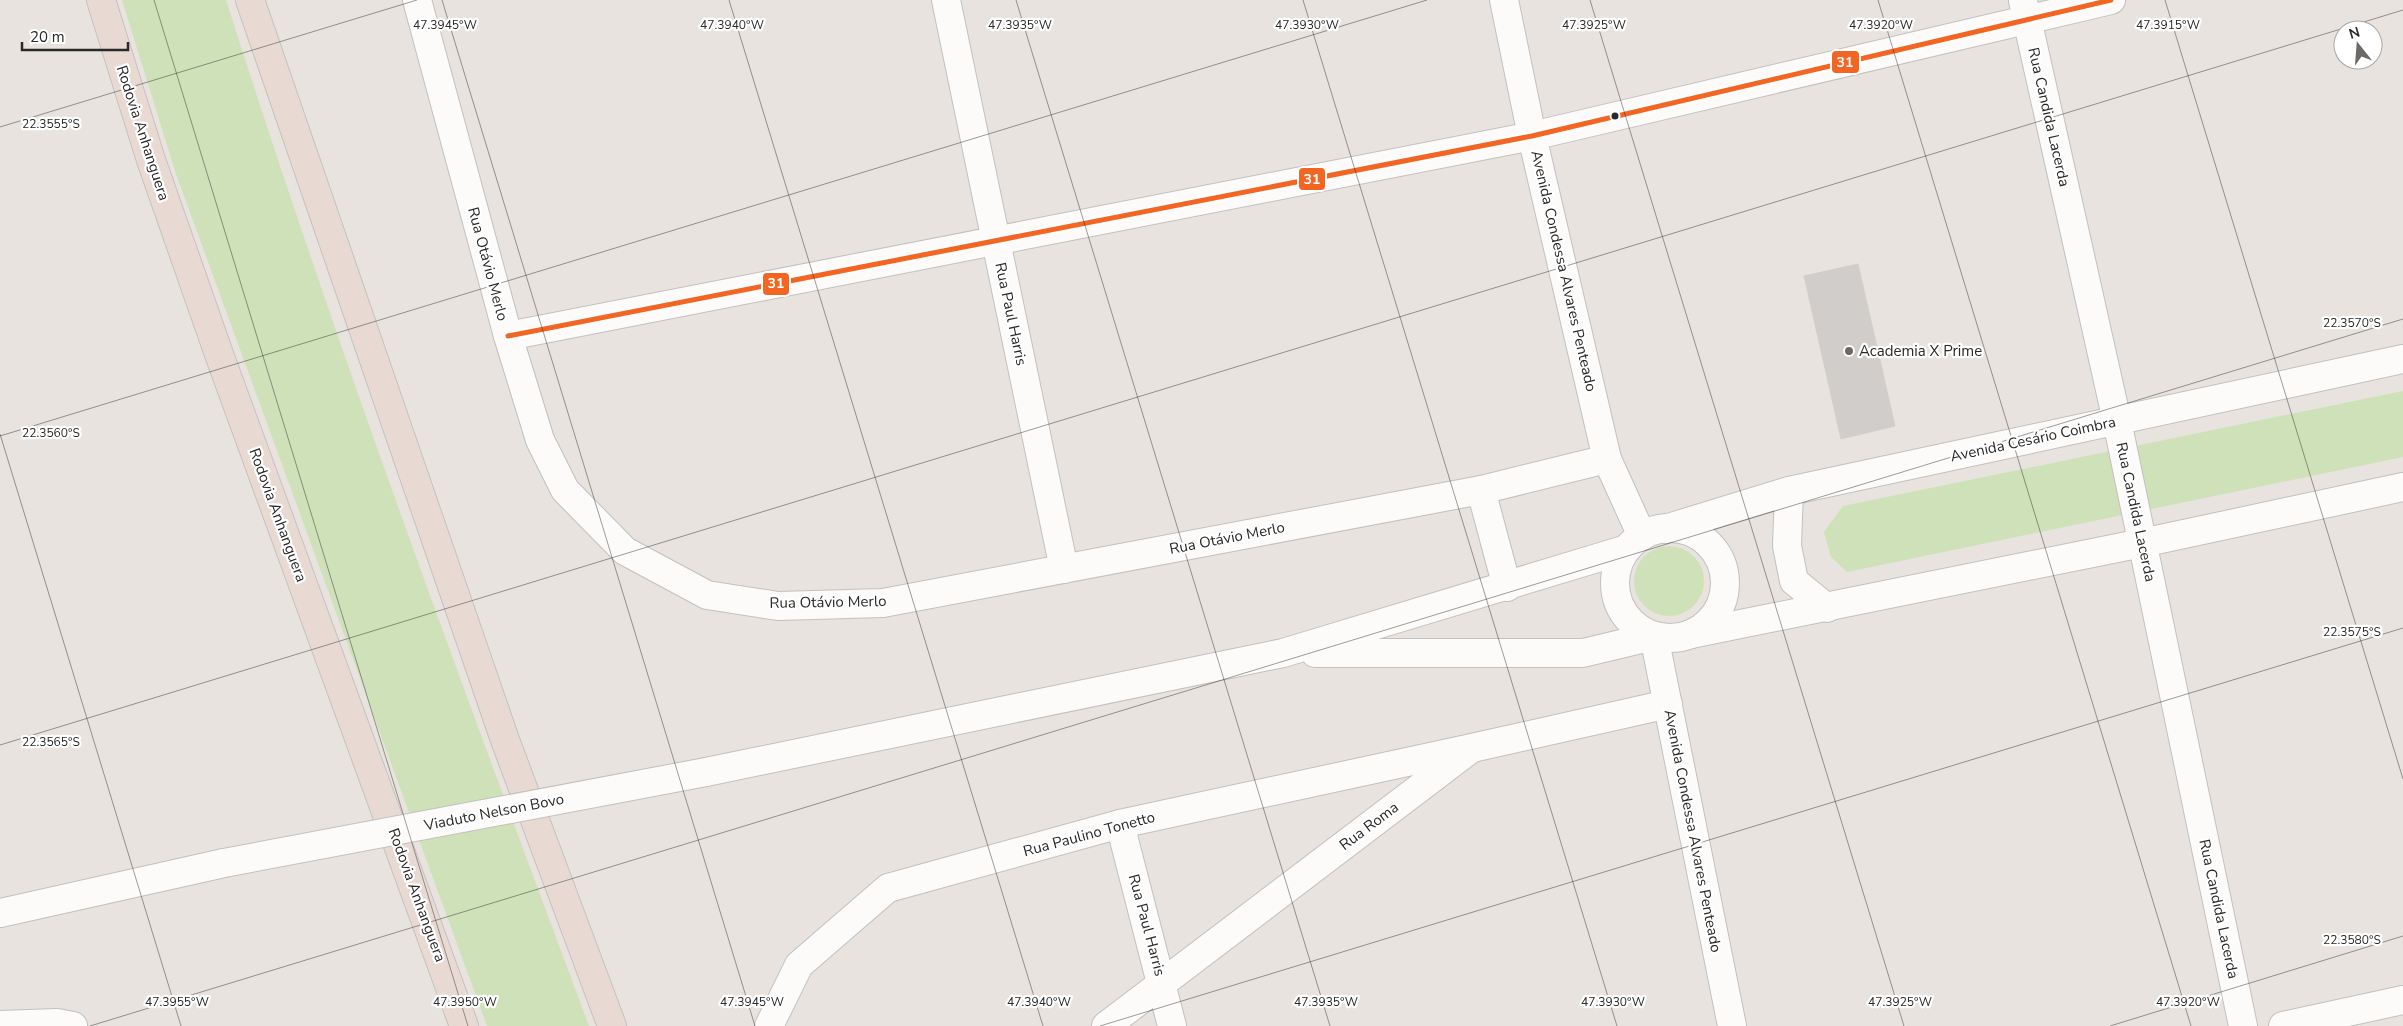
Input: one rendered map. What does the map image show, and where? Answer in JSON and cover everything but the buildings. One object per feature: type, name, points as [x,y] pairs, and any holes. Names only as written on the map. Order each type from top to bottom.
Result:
[{"type":"highway","name":"Rodovia Anhanguera","points":[[101,0],[151,160],[220,357],[464,1026]]},
{"type":"highway","points":[[250,0],[505,740],[612,1026]]},
{"type":"street","name":"Rua Otávio Merlo","points":[[417,0],[508,336],[540,440],[564,490],[625,551],[707,595],[778,606],[883,603],[1480,490],[1607,458]]},
{"type":"street","name":"Rua Paul Harris","points":[[946,0],[1064,569]]},
{"type":"street","name":"Avenida Condessa Alvares Penteado","points":[[1504,0],[1532,136],[1607,458],[1645,538]]},
{"type":"street","points":[[508,336],[996,239],[1532,136],[2025,9],[2111,0]]},
{"type":"street","name":"Rua Candida Lacerda","points":[[2025,9],[2117,421],[2243,1026]]},
{"type":"street","name":"Avenida Cesário Coimbra","points":[[1283,653],[1507,587],[1645,538],[1789,491],[2403,358]]},
{"type":"street","points":[[1283,653],[1583,653],[1654,636],[1673,638],[1827,608],[2403,487]]},
{"type":"street","points":[[1480,490],[1507,587]]},
{"type":"street","points":[[1789,491],[1787,546],[1794,580],[1827,608]]},
{"type":"street","points":[[1654,636],[1639,628],[1626,616],[1618,600],[1615,583],[1618,565],[1645,538],[1682,530],[1698,536],[1712,547],[1721,561],[1726,578],[1724,596],[1718,612],[1706,625],[1691,634]]},
{"type":"street","name":"Avenida Condessa Alvares Penteado","points":[[1654,636],[1732,1026]]},
{"type":"street","name":"Viaduto Nelson Bovo","points":[[0,913],[224,863],[706,772],[1283,653]]},
{"type":"street","name":"Rua Roma","points":[[1106,1026],[1472,748],[1668,704]]},
{"type":"street","name":"Rua Paulino Tonetto","points":[[770,1026],[799,965],[888,888],[1120,824],[1472,748]]},
{"type":"street","name":"Rua Paul Harris","points":[[1120,824],[1172,1026]]},
{"type":"street","points":[[2283,1026],[2403,1000]]},
{"type":"street","points":[[0,1025],[57,1023],[73,1026]]},
{"type":"green space","points":[[122,0],[226,0],[311,258],[401,515],[589,1026],[487,1026],[176,174]]},
{"type":"green space","points":[[2403,391],[2403,457],[1847,572],[1831,557],[1824,532],[1843,506]]},
{"type":"green space","points":[[1676,546],[1689,552],[1698,561],[1702,567],[1704,581],[1702,595],[1694,606],[1683,614],[1662,616],[1655,614],[1644,606],[1636,595],[1634,574],[1636,567],[1644,556],[1655,548]]},
{"type":"transit line","name":"31","points":[[508,336],[1532,136],[2111,0]]},
{"type":"place","name":"Academia X Prime","points":[[1849,351]]}]
